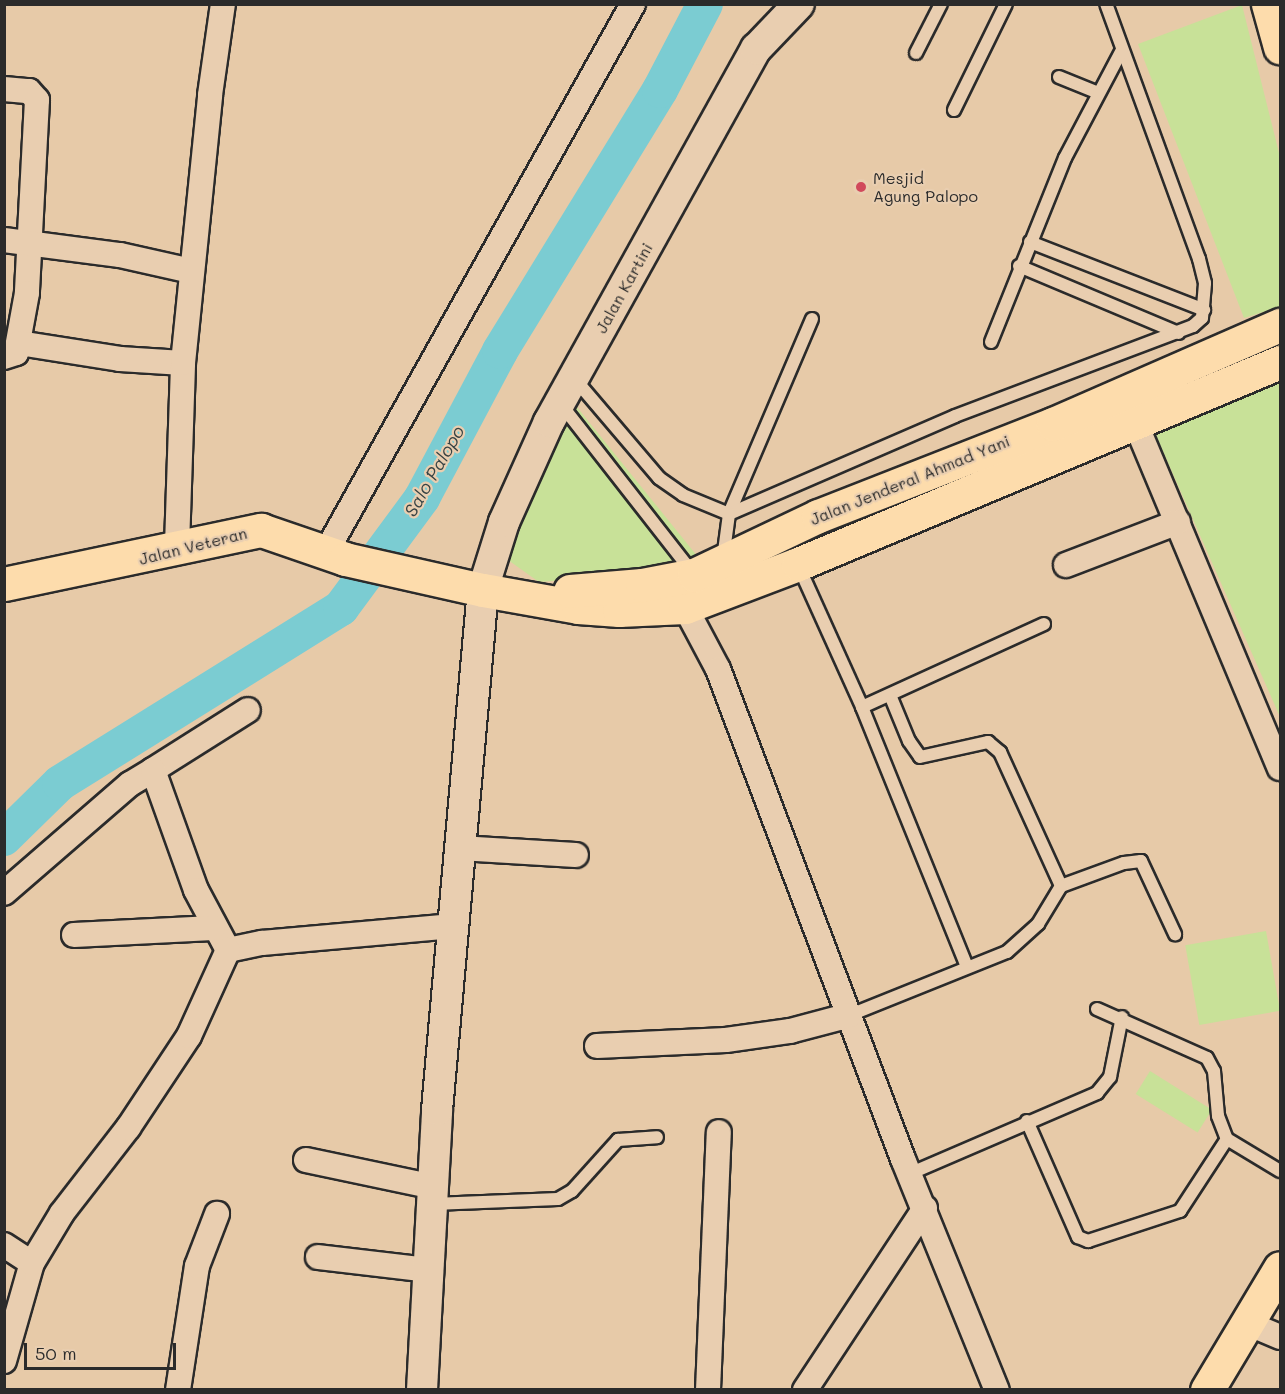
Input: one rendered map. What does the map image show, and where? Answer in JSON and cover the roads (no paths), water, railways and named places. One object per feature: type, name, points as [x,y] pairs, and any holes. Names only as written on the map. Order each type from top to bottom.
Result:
[{"type":"main road","points":[[1268,4],[1281,47]]},
{"type":"main road","name":"Jalan Jenderal Ahmad Yani","points":[[530,598],[585,588],[642,585],[694,575],[818,516],[1053,424],[1281,325]]},
{"type":"main road","name":"Jalan Jenderal Ahmad Yani","points":[[483,591],[619,610],[685,607],[798,564],[1281,362]]},
{"type":"main road","points":[[1053,424],[1066,453]]},
{"type":"main road","points":[[818,516],[831,549]]},
{"type":"main road","name":"Jalan Veteran","points":[[4,584],[132,560],[177,546],[261,530],[335,556],[483,591]]},
{"type":"main road","points":[[1207,1389],[1281,1268]]},
{"type":"street","points":[[177,546],[183,363],[191,272],[223,4]]},
{"type":"street","points":[[335,556],[633,4]]},
{"type":"street","name":"Jalan Kartini","points":[[422,1389],[428,1270],[453,926],[483,591],[504,522],[567,390],[756,49],[799,4]]},
{"type":"street","points":[[4,89],[29,91],[37,100],[32,244],[12,350],[183,363]]},
{"type":"street","points":[[4,240],[120,255],[191,272]]},
{"type":"street","points":[[1135,422],[1281,768]]},
{"type":"street","points":[[1066,565],[1178,522]]},
{"type":"street","points":[[685,607],[718,669],[909,1173],[997,1389]]},
{"type":"street","points":[[4,893],[130,784],[248,710]]},
{"type":"street","points":[[153,771],[213,928],[228,950]]},
{"type":"street","points":[[459,848],[576,855]]},
{"type":"street","points":[[228,950],[262,943],[453,926]]},
{"type":"street","points":[[74,935],[213,928]]},
{"type":"street","points":[[4,1361],[32,1263],[62,1213],[128,1128],[189,1036],[228,950]]},
{"type":"street","points":[[597,1046],[726,1040],[790,1031],[850,1015]]},
{"type":"street","points":[[708,1389],[719,1132]]},
{"type":"street","points":[[306,1160],[434,1196]]},
{"type":"street","points":[[805,1389],[925,1208]]},
{"type":"street","points":[[178,1389],[197,1266],[217,1214]]},
{"type":"street","points":[[4,1245],[32,1263]]},
{"type":"street","points":[[318,1257],[428,1270]]},
{"type":"street","points":[[1248,1323],[1281,1337]]},
{"type":"lane","points":[[916,53],[941,4]]},
{"type":"lane","points":[[954,110],[1006,4]]},
{"type":"lane","points":[[567,390],[659,478],[683,495],[729,514],[955,416],[1193,326],[1204,310],[1205,283],[1191,233],[1106,4]]},
{"type":"lane","points":[[991,342],[1019,266],[1096,92],[1122,50]]},
{"type":"lane","points":[[1059,77],[1096,92]]},
{"type":"lane","points":[[1030,242],[1204,310]]},
{"type":"lane","points":[[1019,266],[1178,333]]},
{"type":"lane","points":[[723,560],[729,514],[812,319]]},
{"type":"lane","points":[[567,390],[694,575]]},
{"type":"lane","points":[[798,564],[862,707],[967,967]]},
{"type":"lane","points":[[862,707],[1044,624]]},
{"type":"lane","points":[[890,695],[909,741],[920,757],[988,742],[1000,752],[1061,886]]},
{"type":"lane","points":[[850,1015],[967,967],[991,960],[1026,938],[1061,886],[1124,863],[1141,861],[1175,934]]},
{"type":"lane","points":[[1097,1009],[1122,1017],[1207,1058],[1214,1071],[1218,1116],[1227,1139],[1281,1171]]},
{"type":"lane","points":[[909,1173],[1096,1093],[1110,1077],[1122,1017]]},
{"type":"lane","points":[[1027,1121],[1078,1237],[1088,1241],[1180,1211],[1227,1139]]},
{"type":"lane","points":[[434,1196],[542,1202],[558,1199],[572,1191],[618,1140],[657,1137]]},
{"type":"waterway","name":"Salo Palopo","points":[[4,838],[60,783],[341,608],[422,498],[500,351],[660,90],[705,4]]},
{"type":"place","name":"Mesjid Agung Palopo","points":[[861,187]]}]
